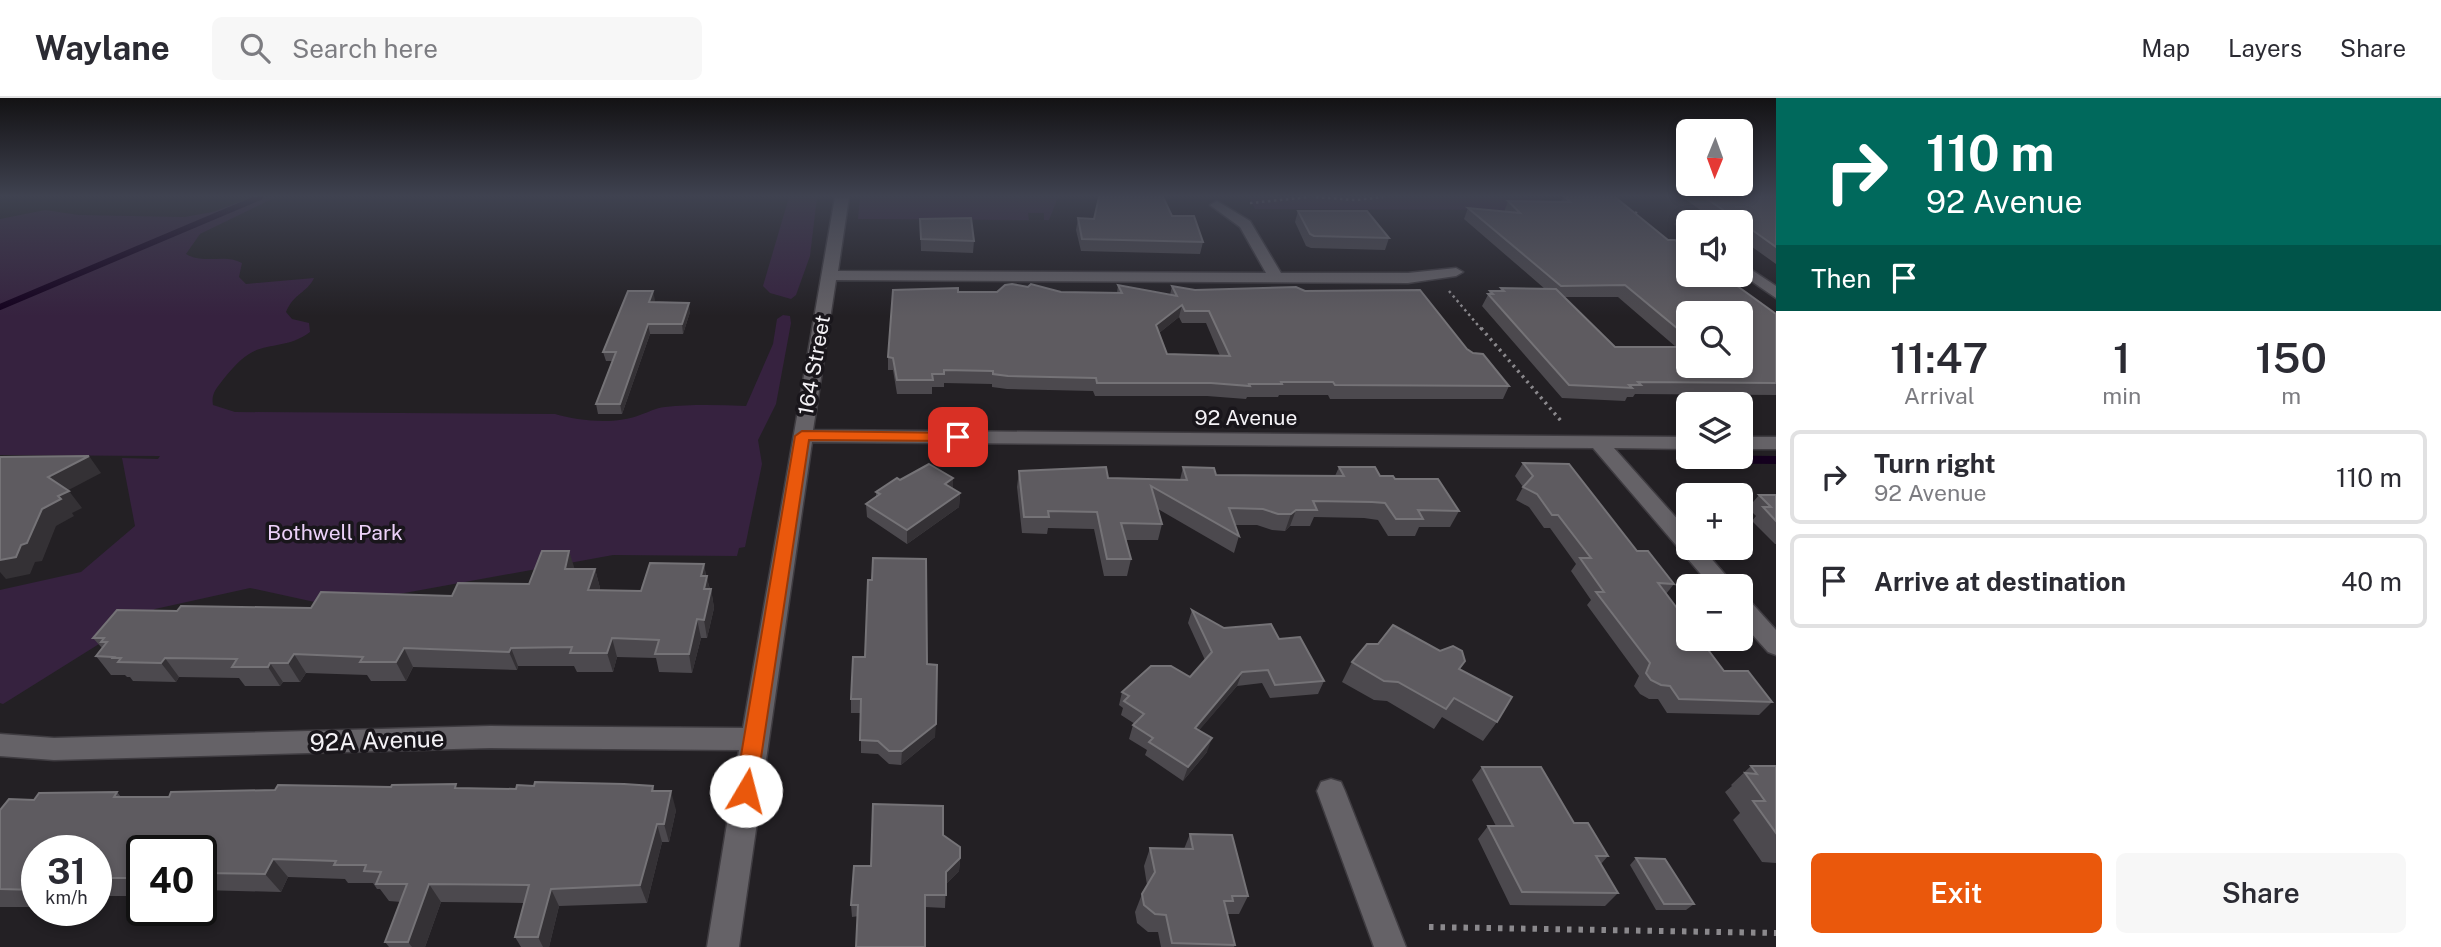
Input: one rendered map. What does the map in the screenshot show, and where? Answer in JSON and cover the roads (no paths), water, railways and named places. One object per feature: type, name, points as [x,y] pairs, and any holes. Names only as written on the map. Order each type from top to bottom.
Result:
[{"type":"street","name":"164 Street","points":[[723,947],[802,436],[836,237]]},
{"type":"street","points":[[1252,237],[1277,278]]},
{"type":"street","points":[[831,275],[1408,278],[1456,272]]},
{"type":"street","points":[[1753,276],[1776,293]]},
{"type":"street","name":"92 Avenue","points":[[802,436],[1676,443]]},
{"type":"street","points":[[1598,442],[1676,532]]},
{"type":"street","points":[[1753,443],[1776,443]]},
{"type":"street","points":[[1701,560],[1713,574]]},
{"type":"street","points":[[1753,620],[1776,646]]},
{"type":"street","name":"92A Avenue","points":[[0,745],[54,749],[490,737],[754,739]]},
{"type":"street","points":[[1331,791],[1390,947]]},
{"type":"waterway","points":[[0,307],[166,237]]},
{"type":"waterway","points":[[1753,460],[1776,460]]},
{"type":"park label","name":"Bothwell Park","points":[[335,532]]}]
